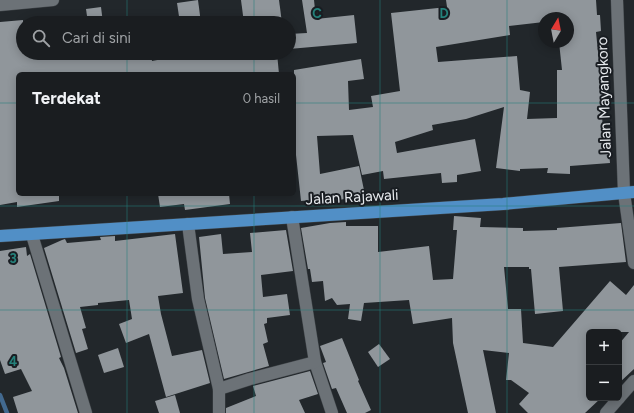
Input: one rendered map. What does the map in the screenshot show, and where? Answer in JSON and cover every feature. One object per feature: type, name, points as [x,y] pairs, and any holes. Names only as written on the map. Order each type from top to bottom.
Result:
[{"type":"main road","name":"Jalan Rajawali","points":[[0,236],[503,204],[629,192]]},
{"type":"street","points":[[0,5],[53,0]]},
{"type":"street","name":"Jalan Mayangkoro","points":[[617,0],[634,263]]},
{"type":"street","points":[[292,217],[315,362],[332,413]]},
{"type":"street","points":[[188,224],[198,299],[219,389],[219,413]]},
{"type":"street","points":[[32,235],[86,413]]},
{"type":"street","points":[[219,389],[250,379],[315,362]]},
{"type":"street","points":[[622,395],[634,381]]},
{"type":"street","points":[[606,413],[616,401]]},
{"type":"building","points":[[198,0],[200,16],[179,16],[177,3]]},
{"type":"building","points":[[241,0],[279,0],[281,16],[243,16]]},
{"type":"building","points":[[302,0],[314,0],[316,19],[354,15],[357,43],[296,48],[296,34],[307,33]]},
{"type":"building","points":[[446,0],[596,0],[597,15],[600,15],[601,31],[596,32],[599,62],[604,62],[605,111],[602,111],[603,140],[608,139],[610,163],[570,166],[570,174],[547,173],[548,168],[520,169],[520,171],[496,168],[504,107],[466,119],[432,125],[433,130],[395,142],[397,153],[475,139],[481,171],[457,175],[457,182],[442,183],[441,173],[384,179],[383,171],[362,175],[353,135],[317,136],[320,174],[359,166],[365,195],[334,201],[334,198],[301,201],[296,155],[296,72],[294,72],[294,70],[361,59],[364,79],[348,81],[349,110],[373,107],[371,96],[400,91],[391,13],[447,7]],"holes":[[[538,12],[574,12],[574,48],[560,48],[562,70],[557,70],[557,118],[527,119],[530,92],[520,90],[517,56],[438,62],[436,47],[510,35],[509,26],[538,23]]]},
{"type":"building","points":[[101,7],[102,16],[87,16],[86,9]]},
{"type":"building","points":[[16,21],[16,60],[278,60],[279,72],[16,72],[16,196],[59,196],[59,201],[17,207],[17,202],[0,205],[0,22]]},
{"type":"building","points":[[158,196],[229,196],[230,204],[185,210],[184,204],[160,207]]},
{"type":"building","points":[[454,216],[481,218],[480,227],[523,228],[523,231],[557,230],[557,228],[621,223],[626,262],[559,267],[563,311],[535,314],[531,269],[529,269],[529,267],[504,267],[508,309],[521,309],[523,343],[553,347],[610,281],[626,295],[634,285],[634,369],[622,380],[622,340],[629,332],[622,332],[622,329],[586,329],[586,401],[598,401],[585,413],[528,413],[519,404],[529,393],[511,380],[506,380],[509,353],[483,350],[496,413],[468,413],[453,343],[452,318],[413,324],[409,300],[364,303],[361,321],[348,319],[350,304],[337,305],[332,298],[325,301],[323,281],[312,282],[310,269],[308,269],[301,228],[346,222],[346,226],[378,226],[378,252],[429,246],[433,280],[453,279],[457,230],[453,230]]},
{"type":"building","points":[[286,230],[293,271],[261,275],[263,297],[287,294],[290,315],[267,318],[267,323],[264,324],[268,342],[263,344],[269,366],[224,379],[205,298],[199,237],[221,234],[223,254],[252,252],[250,233]]},
{"type":"building","points":[[175,234],[183,293],[158,296],[161,314],[172,356],[202,350],[210,383],[166,397],[149,334],[126,343],[119,324],[132,319],[129,300],[98,303],[98,305],[80,307],[86,328],[82,329],[88,349],[76,353],[44,248],[65,239],[67,243],[101,240],[100,237],[115,236],[115,241]]},
{"type":"building","points":[[26,247],[27,256],[30,254],[61,357],[59,358],[64,368],[78,413],[18,413],[13,397],[32,391],[21,369],[5,374],[0,360],[0,251]]},
{"type":"building","points":[[342,338],[359,380],[358,381],[371,410],[365,413],[347,413],[336,388],[332,389],[323,363],[326,362],[320,346]]},
{"type":"building","points":[[379,344],[390,359],[378,367],[368,352]]},
{"type":"building","points":[[118,348],[124,367],[104,373],[98,355]]},
{"type":"building","points":[[310,371],[318,394],[299,400],[305,413],[226,413],[226,408],[256,396],[253,386]]},
{"type":"building","points":[[175,395],[180,413],[159,413],[155,401]]},
{"type":"waterway","points":[[0,395],[7,413]]}]
